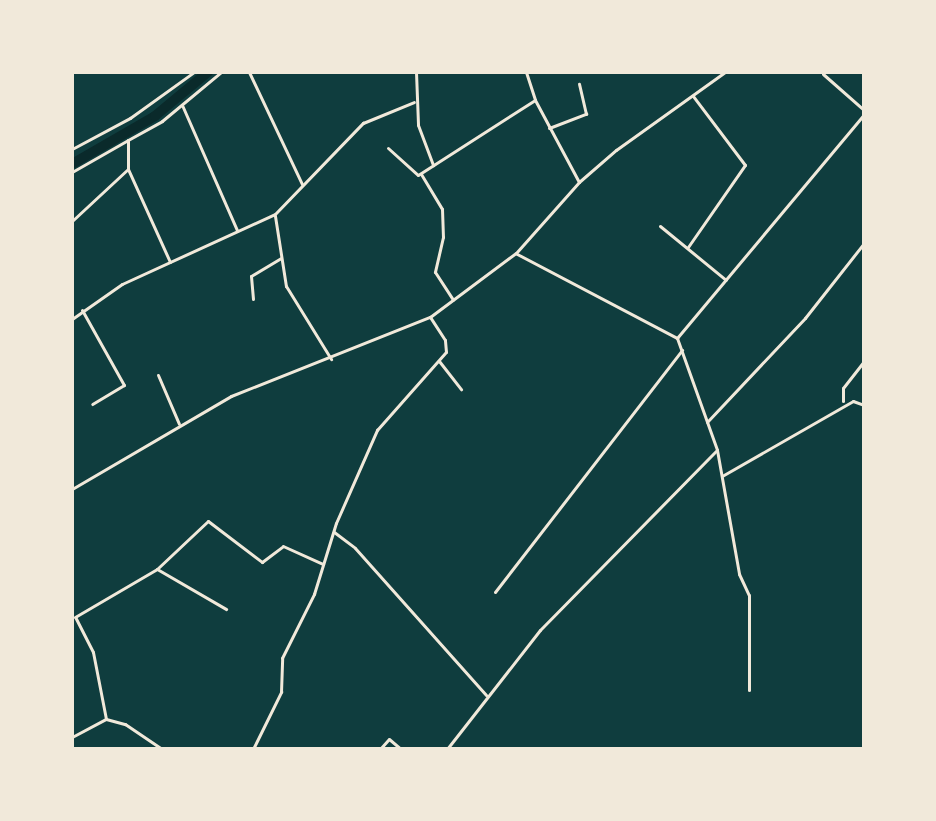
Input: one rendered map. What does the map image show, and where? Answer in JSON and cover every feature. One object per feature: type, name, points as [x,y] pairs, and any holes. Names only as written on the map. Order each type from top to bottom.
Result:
[{"type":"street","points":[[72,149],[154,103],[194,72]]},
{"type":"street","points":[[72,172],[182,104],[221,72]]},
{"type":"street","points":[[249,72],[302,185]]},
{"type":"street","points":[[416,72],[414,102],[433,166]]},
{"type":"street","points":[[526,72],[535,100],[579,182]]},
{"type":"street","points":[[72,489],[231,396],[331,359],[430,317],[516,253],[579,182],[725,72]]},
{"type":"street","points":[[677,338],[864,112],[823,74]]},
{"type":"street","points":[[549,128],[586,114],[579,84]]},
{"type":"street","points":[[688,247],[745,165],[693,96]]},
{"type":"street","points":[[388,148],[413,174],[421,174],[535,100]]},
{"type":"street","points":[[72,319],[82,310],[170,262],[275,214],[363,123],[414,102]]},
{"type":"street","points":[[182,104],[237,230]]},
{"type":"street","points":[[128,140],[128,169],[170,262]]},
{"type":"street","points":[[72,221],[128,169]]},
{"type":"street","points":[[421,174],[442,209],[443,237],[435,272],[453,300]]},
{"type":"street","points":[[275,214],[286,286],[331,359]]},
{"type":"street","points":[[660,226],[726,280]]},
{"type":"street","points":[[707,422],[805,318],[864,243]]},
{"type":"street","points":[[516,253],[543,272],[677,338],[717,450],[739,574],[749,595],[749,690]]},
{"type":"street","points":[[253,299],[251,276],[281,258]]},
{"type":"street","points":[[82,310],[124,385],[92,404]]},
{"type":"street","points":[[253,749],[281,692],[282,658],[314,594],[333,532],[380,424],[439,361],[447,347],[430,317]]},
{"type":"street","points":[[495,592],[682,350]]},
{"type":"street","points":[[439,361],[461,389]]},
{"type":"street","points":[[843,401],[843,388],[864,361]]},
{"type":"street","points":[[158,375],[179,424]]},
{"type":"street","points":[[722,476],[853,401],[864,405]]},
{"type":"street","points":[[447,749],[486,695],[540,630],[717,450]]},
{"type":"street","points":[[106,719],[93,652],[73,616],[157,569],[210,521],[237,547],[262,562],[283,546],[323,564]]},
{"type":"street","points":[[333,532],[355,548],[486,695]]},
{"type":"street","points":[[157,569],[226,609]]},
{"type":"street","points":[[72,737],[106,719],[125,724],[162,749]]},
{"type":"street","points":[[380,749],[389,739],[401,749]]},
{"type":"waterway","points":[[72,164],[155,116],[208,72]]}]
